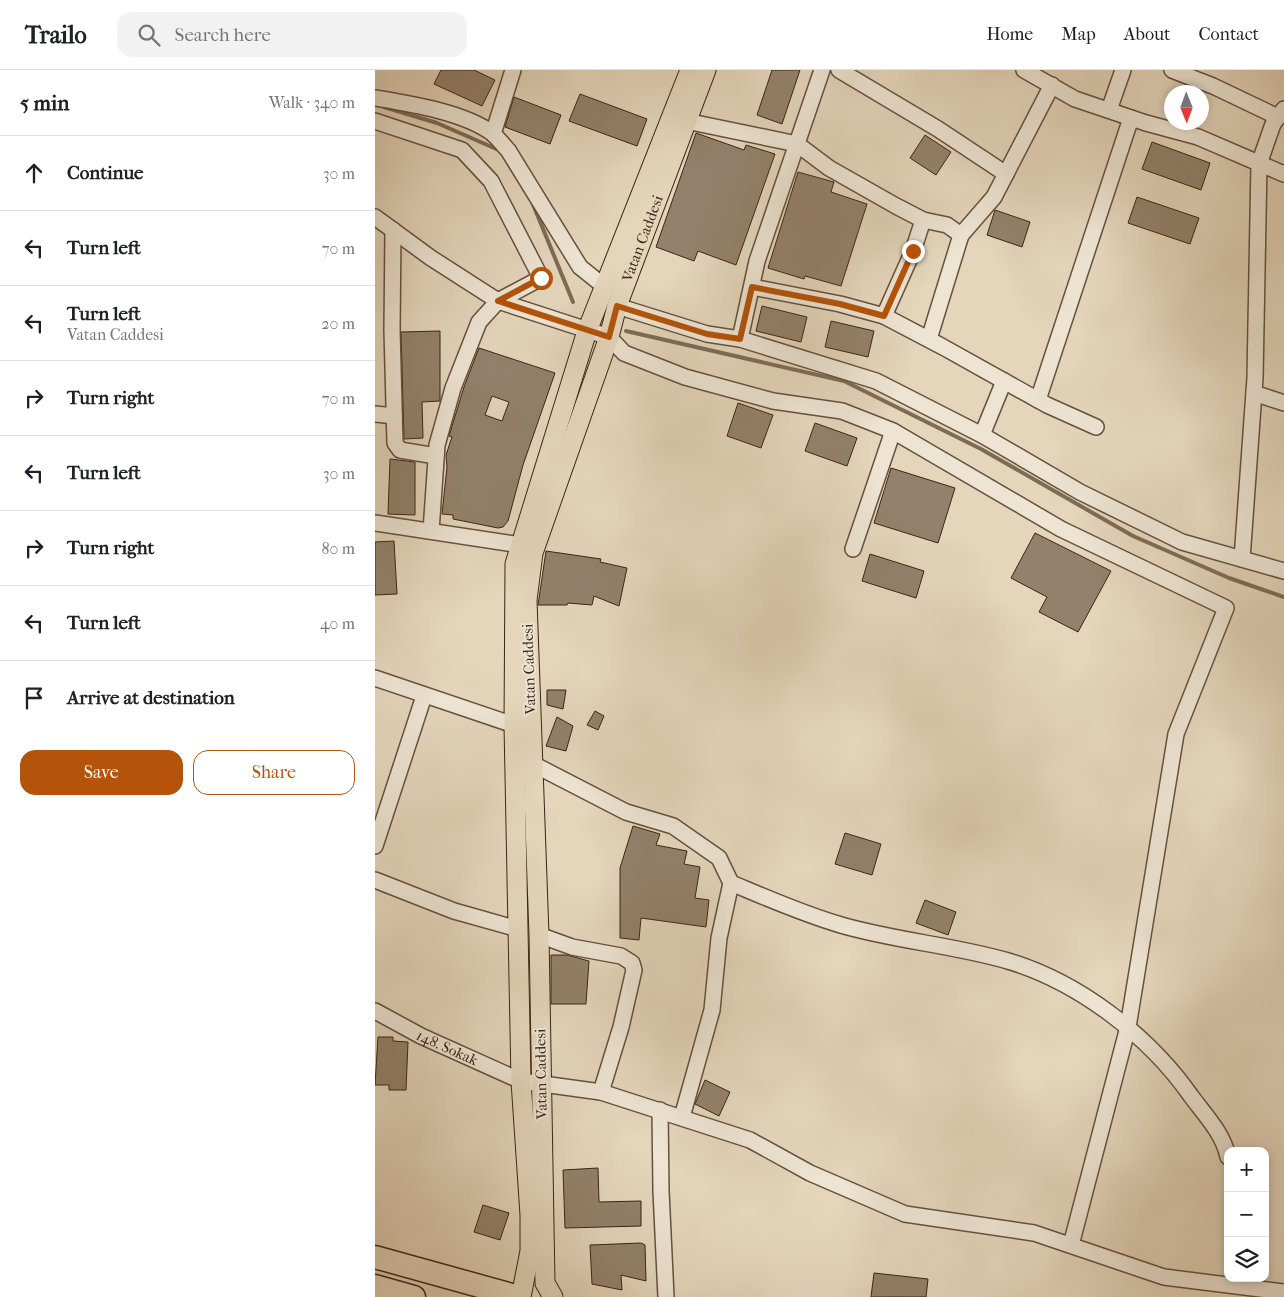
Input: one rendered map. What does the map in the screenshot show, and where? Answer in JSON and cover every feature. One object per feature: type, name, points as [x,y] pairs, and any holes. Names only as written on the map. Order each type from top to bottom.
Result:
[{"type":"highway","points":[[375,1257],[520,1297]]},
{"type":"highway","points":[[375,1286],[414,1297]]},
{"type":"main road","name":"Vatan Caddesi","points":[[520,1297],[530,1251],[530,1215],[521,1081],[514,725],[515,564],[587,331],[690,70]]},
{"type":"main road","name":"Vatan Caddesi","points":[[553,1297],[545,1283],[539,935],[527,600],[533,553],[609,337],[617,306],[706,70]]},
{"type":"street","points":[[493,134],[513,70]]},
{"type":"street","points":[[740,339],[757,261],[822,70]]},
{"type":"street","points":[[839,70],[938,129],[1005,174]]},
{"type":"street","points":[[1024,70],[1075,99],[1197,137],[1284,174]]},
{"type":"street","points":[[1109,110],[1123,70]]},
{"type":"street","points":[[1172,70],[1281,113],[1273,124],[1259,164],[1258,286],[1254,393],[1242,559]]},
{"type":"street","points":[[929,339],[961,235],[994,197],[1052,86]]},
{"type":"street","points":[[375,98],[442,112],[469,122],[493,134],[520,169],[580,267],[605,288]]},
{"type":"street","points":[[1038,400],[1131,118]]},
{"type":"street","points":[[375,121],[462,150],[491,181],[541,278],[498,301],[479,322],[453,388],[437,444],[431,531]]},
{"type":"street","points":[[686,121],[797,144],[829,168],[923,220],[947,225],[961,235]]},
{"type":"street","points":[[375,217],[431,258],[498,301],[609,337],[624,353],[685,377],[773,401],[842,411],[893,432],[1061,529],[1227,608],[1176,734],[1127,1027],[1071,1246]]},
{"type":"street","points":[[884,316],[913,251],[923,220]]},
{"type":"street","points":[[393,230],[391,330],[395,443],[400,450],[436,456]]},
{"type":"street","points":[[752,287],[840,304],[884,316],[1038,400],[1096,426]]},
{"type":"street","points":[[617,306],[707,334],[740,339],[876,380],[982,435],[1080,492],[1182,542],[1284,571]]},
{"type":"street","points":[[982,435],[1003,381]]},
{"type":"street","points":[[1254,393],[1284,403]]},
{"type":"street","points":[[375,414],[394,416]]},
{"type":"street","points":[[853,549],[893,432]]},
{"type":"street","points":[[375,524],[521,545]]},
{"type":"street","points":[[375,678],[514,725]]},
{"type":"street","points":[[375,846],[424,696]]},
{"type":"street","points":[[533,764],[626,812],[673,826],[719,858],[731,883],[719,938],[712,1010],[682,1117]]},
{"type":"street","points":[[375,880],[454,911],[518,929]]},
{"type":"street","points":[[731,883],[787,906],[841,925],[1009,961],[1065,985],[1127,1027],[1171,1068],[1225,1142],[1226,1147]]},
{"type":"street","points":[[539,935],[572,947],[621,956],[632,962],[634,970],[621,1027],[601,1092]]},
{"type":"street","name":"148. Sokak","points":[[375,1011],[421,1036],[521,1081],[601,1092],[750,1140],[810,1173],[905,1214],[1034,1233],[1164,1277],[1254,1284],[1284,1292]]},
{"type":"street","points":[[661,1110],[661,1191],[666,1297]]},
{"type":"building","points":[[441,70],[474,70],[495,80],[482,106],[434,84]]},
{"type":"building","points":[[772,70],[800,70],[782,124],[757,115]]},
{"type":"building","points":[[580,94],[647,119],[637,146],[569,121]]},
{"type":"building","points":[[514,97],[561,115],[550,144],[505,127]]},
{"type":"building","points":[[696,133],[744,150],[746,145],[775,154],[736,265],[698,251],[694,261],[656,247]]},
{"type":"building","points":[[925,135],[951,152],[936,175],[910,158]]},
{"type":"building","points":[[1152,142],[1210,163],[1201,190],[1142,169]]},
{"type":"building","points":[[798,172],[834,182],[831,192],[867,204],[841,286],[805,276],[804,279],[768,268]]},
{"type":"building","points":[[1137,197],[1199,218],[1190,244],[1128,223]]},
{"type":"building","points":[[995,210],[1030,222],[1022,247],[987,235]]},
{"type":"building","points":[[762,306],[807,317],[801,342],[756,331]]},
{"type":"building","points":[[831,321],[874,331],[868,357],[825,347]]},
{"type":"building","points":[[440,331],[440,401],[422,402],[423,438],[404,439],[401,332]]},
{"type":"building","points":[[479,348],[555,373],[523,465],[508,521],[503,527],[498,528],[453,519],[453,515],[442,514],[447,467],[446,455],[452,437],[449,436],[464,387]],"holes":[[[492,396],[509,402],[502,421],[485,415]]]},
{"type":"building","points":[[738,403],[773,415],[761,448],[727,436]]},
{"type":"building","points":[[815,423],[857,438],[847,466],[805,451]]},
{"type":"building","points":[[390,459],[415,462],[415,515],[388,514]]},
{"type":"building","points":[[891,468],[955,488],[938,543],[874,523]]},
{"type":"building","points":[[1035,533],[1111,571],[1078,632],[1039,612],[1047,597],[1011,578]]},
{"type":"building","points":[[394,541],[397,594],[375,595],[375,542]]},
{"type":"building","points":[[546,551],[601,559],[600,562],[627,568],[619,606],[594,596],[592,605],[568,603],[567,605],[538,605]]},
{"type":"building","points":[[870,554],[924,571],[916,598],[862,581]]},
{"type":"building","points":[[547,690],[566,690],[563,709],[547,705]]},
{"type":"building","points":[[595,711],[604,716],[598,730],[587,725]]},
{"type":"building","points":[[557,717],[573,726],[566,751],[546,746]]},
{"type":"building","points":[[633,826],[660,834],[656,845],[687,851],[684,864],[700,867],[695,898],[709,900],[706,927],[641,918],[639,940],[620,938],[620,868]]},
{"type":"building","points":[[845,833],[881,844],[872,875],[835,864]]},
{"type":"building","points":[[925,900],[956,912],[948,935],[916,923]]},
{"type":"building","points":[[551,955],[567,955],[589,961],[586,1004],[551,1004]]},
{"type":"building","points":[[378,1037],[393,1037],[393,1041],[408,1042],[406,1090],[389,1090],[389,1085],[375,1085]]},
{"type":"building","points":[[705,1080],[730,1092],[719,1116],[695,1104]]},
{"type":"building","points":[[598,1168],[599,1202],[641,1201],[641,1226],[565,1228],[563,1170]]},
{"type":"building","points":[[483,1205],[509,1213],[500,1240],[474,1232]]},
{"type":"building","points":[[641,1243],[645,1245],[646,1281],[621,1275],[622,1290],[592,1284],[590,1245]]},
{"type":"building","points":[[874,1273],[928,1279],[926,1297],[871,1297]]},
{"type":"waterway","points":[[384,107],[437,123],[501,151]]},
{"type":"waterway","points":[[532,202],[573,302]]},
{"type":"waterway","points":[[626,331],[844,381],[981,449],[1133,536],[1229,578],[1284,597]]},
{"type":"route","points":[[541,278],[498,301],[609,337],[617,306],[707,334],[740,339],[752,287],[840,304],[884,316],[913,251]]}]
